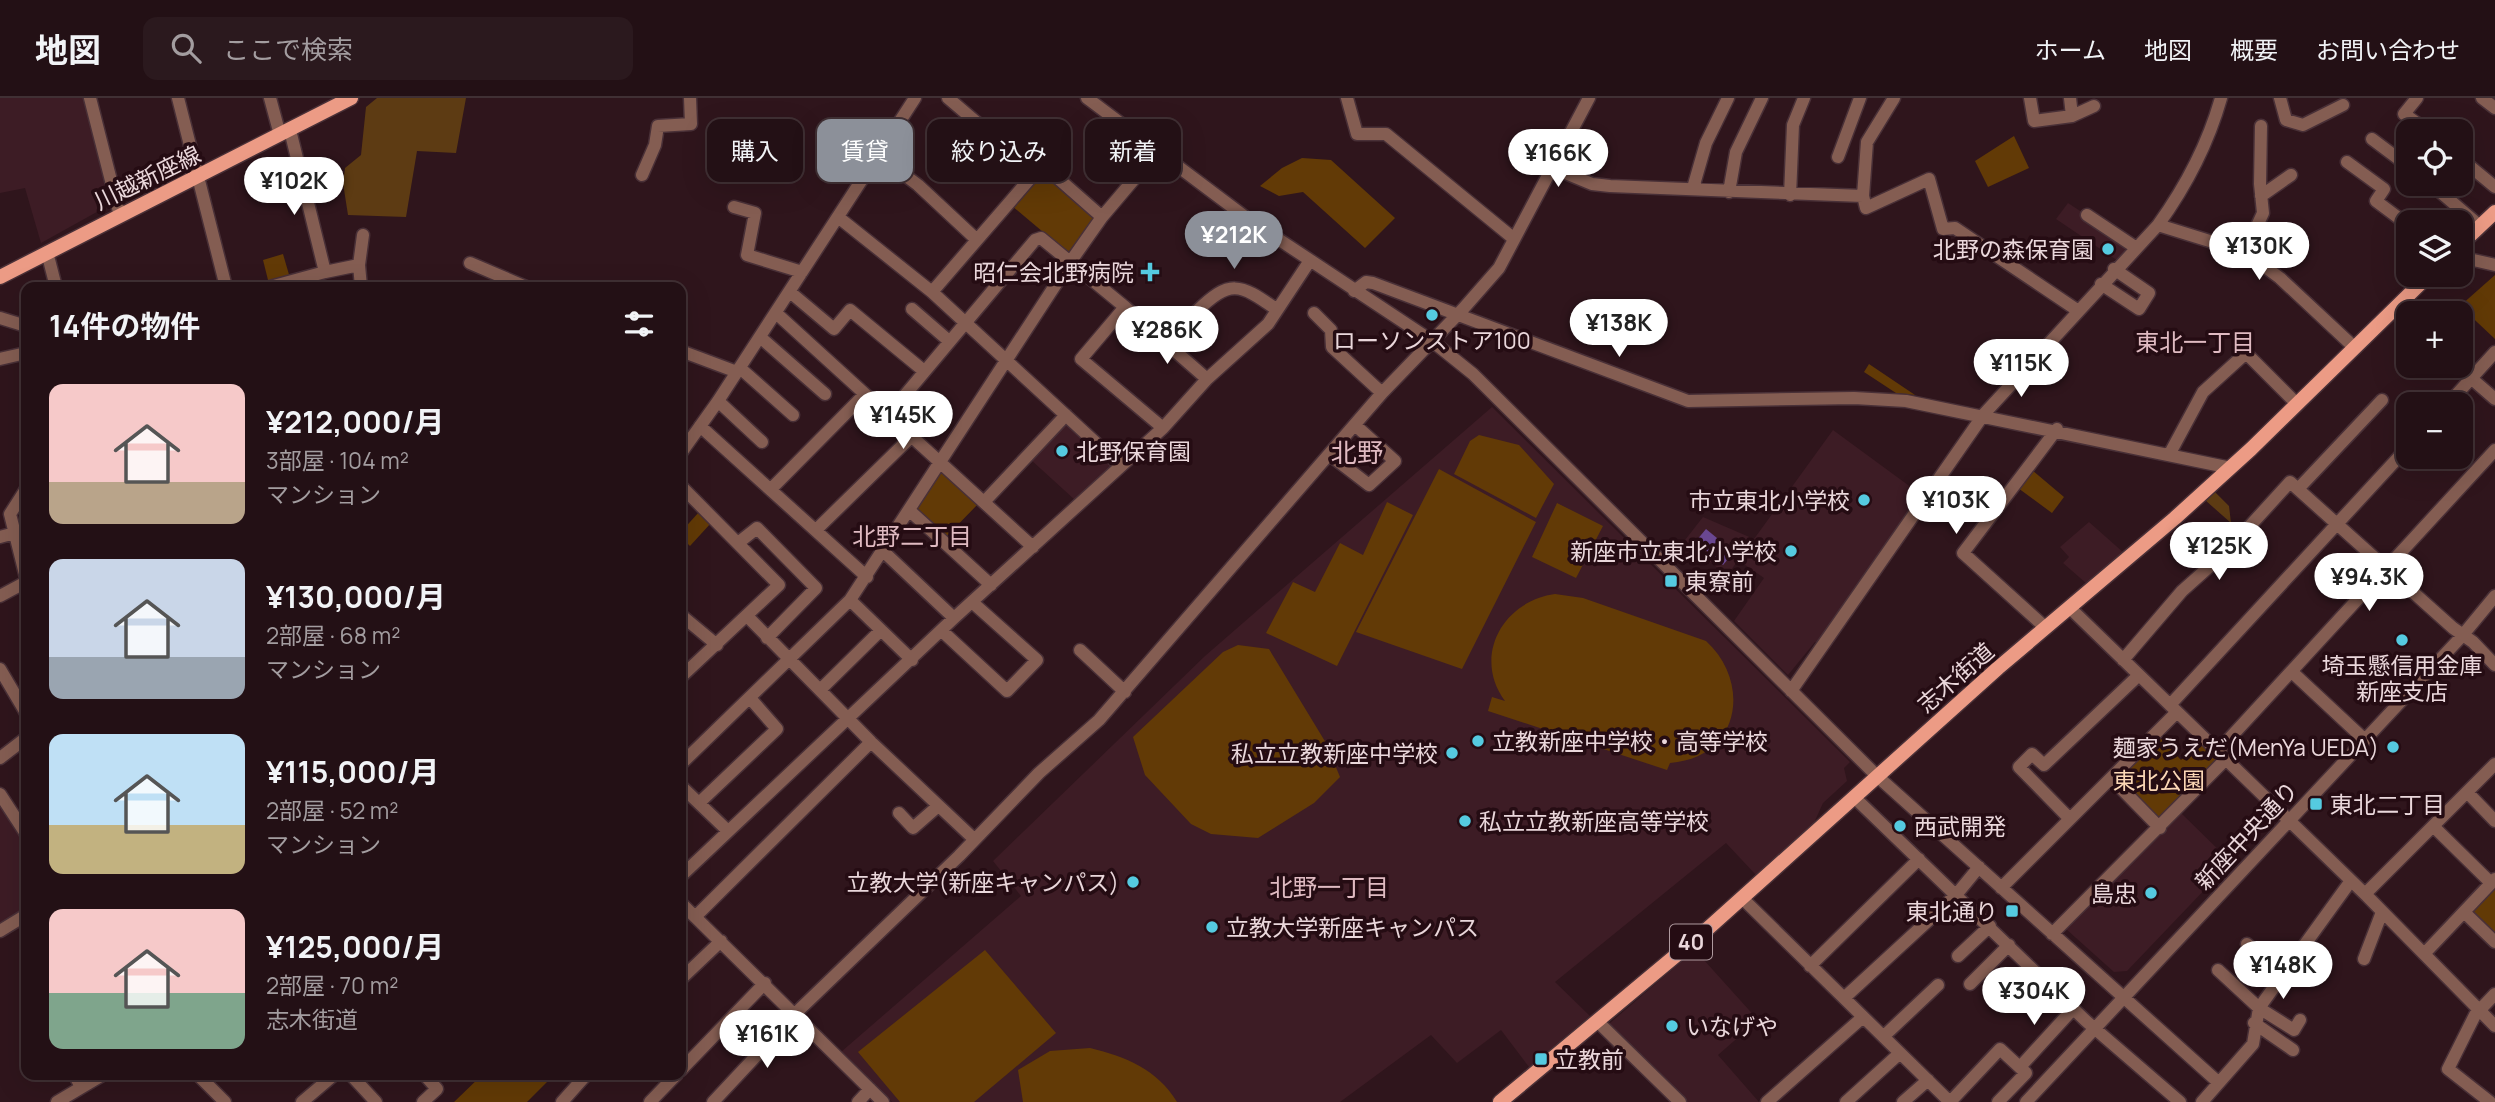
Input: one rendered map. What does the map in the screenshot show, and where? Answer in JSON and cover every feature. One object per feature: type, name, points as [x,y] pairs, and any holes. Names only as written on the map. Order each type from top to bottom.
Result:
[{"type":"main road","name":"川越新座線","points":[[0,277],[351,98]]},
{"type":"main road","points":[[2473,233],[2495,212]]},
{"type":"main road","name":"志木街道","points":[[1500,1102],[1742,898],[1877,776],[2231,468],[2417,287]]},
{"type":"street","points":[[90,98],[120,216]]},
{"type":"street","points":[[178,98],[225,282]]},
{"type":"street","points":[[270,98],[285,133],[325,272]]},
{"type":"street","points":[[642,175],[655,145],[658,126],[691,124],[690,98]]},
{"type":"street","points":[[901,119],[915,98]]},
{"type":"street","points":[[948,98],[972,119]]},
{"type":"street","points":[[1087,98],[1116,119]]},
{"type":"street","points":[[1347,98],[1357,134],[1386,134],[1513,238]]},
{"type":"street","points":[[713,1102],[797,1015],[1125,692],[1382,393],[1499,268],[1589,98]]},
{"type":"street","points":[[1693,188],[1706,143],[1728,98]]},
{"type":"street","points":[[1729,192],[1736,152],[1762,98]]},
{"type":"street","points":[[1790,195],[1793,125],[1804,98]]},
{"type":"street","points":[[1838,157],[1860,98]]},
{"type":"street","points":[[1894,98],[1867,142],[1863,196],[1866,208],[1929,179],[1943,229],[1955,228],[2077,310]]},
{"type":"street","points":[[2030,98],[2034,121],[2072,116],[2094,106]]},
{"type":"street","points":[[2070,98],[2072,116]]},
{"type":"street","points":[[1791,691],[1984,414],[2114,269],[2158,225],[2179,194],[2198,158],[2221,98]]},
{"type":"street","points":[[2280,98],[2286,120],[2303,125],[2343,105]]},
{"type":"street","points":[[2411,119],[2404,114],[2417,98]]},
{"type":"street","points":[[2482,98],[2495,108]]},
{"type":"street","points":[[2245,252],[2263,213],[2261,126]]},
{"type":"street","points":[[2372,139],[2396,157]]},
{"type":"street","points":[[2347,162],[2384,189],[2376,201],[2396,216]]},
{"type":"street","points":[[1551,167],[1592,184],[1610,187],[1863,196]]},
{"type":"street","points":[[1181,169],[1309,262],[1432,341],[1496,397],[1877,776],[2218,1082]]},
{"type":"street","points":[[2473,169],[2495,187]]},
{"type":"street","points":[[2261,196],[2291,175]]},
{"type":"street","points":[[913,181],[977,240]]},
{"type":"street","points":[[686,435],[700,426],[718,401],[861,182]]},
{"type":"street","points":[[932,292],[1027,182]]},
{"type":"street","points":[[1062,182],[1102,217]]},
{"type":"street","points":[[686,759],[791,661],[850,600],[884,552],[1071,261],[1129,183]]},
{"type":"street","points":[[2445,196],[2480,226]]},
{"type":"street","points":[[734,207],[755,213],[747,255],[802,272]]},
{"type":"street","points":[[2087,215],[2135,247]]},
{"type":"street","points":[[838,217],[932,292],[1121,466]]},
{"type":"street","points":[[2158,225],[2245,252],[2280,278],[2355,348]]},
{"type":"street","points":[[361,282],[359,265],[363,235]]},
{"type":"street","points":[[889,414],[1035,240],[1041,238],[1207,379]]},
{"type":"street","points":[[47,252],[55,282]]},
{"type":"street","points":[[2473,260],[2495,265]]},
{"type":"street","points":[[686,871],[954,618],[1163,428],[1207,379],[1268,324],[1309,262]]},
{"type":"street","points":[[470,263],[514,282]]},
{"type":"street","points":[[312,282],[325,272],[359,265]]},
{"type":"street","points":[[2101,284],[2139,309],[2149,293],[2114,269]]},
{"type":"street","points":[[1354,291],[1366,282],[1373,283],[1688,401],[1893,399],[1984,414],[2231,468]]},
{"type":"street","points":[[1196,312],[1222,290],[1230,287],[1248,289],[1276,309]]},
{"type":"street","points":[[790,292],[834,329],[850,310],[924,370]]},
{"type":"street","points":[[1125,307],[1081,359],[1163,428]]},
{"type":"street","points":[[912,309],[949,341]]},
{"type":"street","points":[[776,313],[1033,547]]},
{"type":"street","points":[[1314,313],[1331,330],[1332,347],[1382,393]]},
{"type":"street","points":[[0,318],[21,324]]},
{"type":"street","points":[[760,337],[825,394]]},
{"type":"street","points":[[2460,392],[2495,352]]},
{"type":"street","points":[[686,353],[739,370],[793,415]]},
{"type":"street","points":[[2169,454],[2203,392],[2246,353],[2297,404]]},
{"type":"street","points":[[0,359],[21,354]]},
{"type":"street","points":[[2472,379],[2495,399]]},
{"type":"street","points":[[771,489],[865,394]]},
{"type":"street","points":[[2298,489],[2382,400]]},
{"type":"street","points":[[718,401],[762,442]]},
{"type":"street","points":[[984,502],[1066,415]]},
{"type":"street","points":[[1329,455],[1369,485],[1395,461],[1355,425]]},
{"type":"street","points":[[700,426],[867,577]]},
{"type":"street","points":[[2046,628],[1963,553],[2057,429]]},
{"type":"street","points":[[817,529],[912,436]]},
{"type":"street","points":[[2052,934],[2160,828],[2292,671],[2495,450]]},
{"type":"street","points":[[2001,888],[2112,779],[2396,460]]},
{"type":"street","points":[[2123,660],[2182,591],[2228,550],[2290,482],[2462,636],[2473,642],[2495,665]]},
{"type":"street","points":[[686,491],[779,585],[686,673]]},
{"type":"street","points":[[21,497],[10,514],[21,559]]},
{"type":"street","points":[[910,511],[991,585]]},
{"type":"street","points":[[738,543],[757,528],[816,588],[767,638]]},
{"type":"street","points":[[0,537],[15,533]]},
{"type":"street","points":[[884,552],[954,618]]},
{"type":"street","points":[[0,596],[21,583]]},
{"type":"street","name":"新座中央通り","points":[[2026,1102],[2462,636],[2495,596]]},
{"type":"street","points":[[850,600],[912,660]]},
{"type":"street","points":[[942,631],[1007,691],[1037,660],[972,602]]},
{"type":"street","points":[[2070,608],[2367,896],[2495,1026]]},
{"type":"street","points":[[747,617],[937,807],[974,839]]},
{"type":"street","points":[[686,620],[717,645]]},
{"type":"street","points":[[820,690],[881,629]]},
{"type":"street","points":[[1080,650],[1125,692]]},
{"type":"street","points":[[0,669],[21,705]]},
{"type":"street","points":[[2292,671],[2365,740]]},
{"type":"street","points":[[2070,819],[2019,767],[2032,754],[2044,765],[2138,675]]},
{"type":"street","points":[[699,803],[777,729],[750,698]]},
{"type":"street","points":[[0,758],[21,742]]},
{"type":"street","points":[[695,917],[871,742]]},
{"type":"street","points":[[2367,896],[2368,891],[2495,764]]},
{"type":"street","points":[[2112,779],[2160,828]]},
{"type":"street","points":[[686,791],[728,831]]},
{"type":"street","points":[[2467,792],[2495,821]]},
{"type":"street","points":[[0,794],[21,815]]},
{"type":"street","points":[[1854,797],[2073,1009],[2180,1102]]},
{"type":"street","points":[[899,813],[913,828],[937,807]]},
{"type":"street","points":[[2424,954],[2493,881],[2433,826]]},
{"type":"street","points":[[1810,966],[1919,859]]},
{"type":"street","points":[[1844,998],[1956,895],[1979,867]]},
{"type":"street","points":[[2202,1102],[2253,1044],[2254,1023],[2259,1008],[2350,882]]},
{"type":"street","points":[[1742,898],[1950,1102],[2000,1049],[2026,1073],[1997,1102]]},
{"type":"street","points":[[686,909],[765,983],[883,1102]]},
{"type":"street","points":[[2364,960],[2382,912]]},
{"type":"street","points":[[2464,912],[2495,942]]},
{"type":"street","points":[[0,931],[21,918]]},
{"type":"street","points":[[1958,956],[1990,926]]},
{"type":"street","points":[[686,974],[720,941]]},
{"type":"street","points":[[2248,944],[2282,975]]},
{"type":"street","points":[[1970,984],[2009,945]]},
{"type":"street","points":[[2218,970],[2259,1008],[2294,1030],[2300,1020]]},
{"type":"street","points":[[686,1065],[765,983]]},
{"type":"street","points":[[1884,1036],[1938,985]]},
{"type":"street","points":[[2490,1102],[2448,1069],[2480,1010],[2495,994]]},
{"type":"street","points":[[2020,1067],[2073,1009]]},
{"type":"street","points":[[1768,1102],[1863,1017]]},
{"type":"street","points":[[1597,1021],[1680,1102]]},
{"type":"street","points":[[2254,1023],[2292,1050]]},
{"type":"street","points":[[1846,1102],[1900,1053]]},
{"type":"street","points":[[77,1080],[81,1087]]},
{"type":"street","points":[[57,1102],[93,1080]]},
{"type":"street","points":[[203,1080],[225,1102]]},
{"type":"street","points":[[302,1102],[317,1080]]},
{"type":"street","points":[[355,1080],[376,1102]]},
{"type":"street","points":[[423,1102],[437,1089],[429,1080]]},
{"type":"street","points":[[562,1102],[582,1080]]},
{"type":"street","points":[[650,1102],[671,1080]]},
{"type":"street","points":[[1903,1102],[1928,1080]]},
{"type":"street","points":[[858,1102],[870,1089]]},
{"type":"shaded area","points":[[0,98],[87,98],[113,203],[41,243],[25,188],[0,193]]},
{"type":"shaded area","points":[[377,98],[466,98],[456,153],[417,151],[406,217],[348,215],[343,183],[345,168],[361,155],[366,107]]},
{"type":"shaded area","points":[[2068,203],[2135,247],[2121,263],[2056,219]]},
{"type":"shaded area","name":"立教新座中学校・高等学校","points":[[1492,407],[1850,762],[1844,768],[1847,781],[1823,803],[1813,825],[1756,875],[1726,843],[1555,982],[1590,1016],[1529,1067],[1501,1030],[1457,1063],[1431,1035],[1340,1102],[892,1102],[841,1052],[1021,896],[993,861],[1205,656]]},
{"type":"shaded area","points":[[1067,423],[1111,463],[1111,467],[1075,500],[1030,459]]},
{"type":"shaded area","name":"新座市立東北小学校","points":[[1833,430],[1923,496],[1819,644],[1815,642],[1788,675],[1734,621],[1764,578],[1738,560],[1727,576],[1685,540],[1703,517],[1754,539]]},
{"type":"shaded area","points":[[2215,492],[2229,506],[2231,523],[2205,500]]},
{"type":"shaded area","points":[[2089,522],[2124,553],[2087,584],[2063,563],[2069,557],[2060,547]]},
{"type":"shaded area","points":[[1706,529],[1734,552],[1723,565],[1696,541]]},
{"type":"shaded area","points":[[0,801],[21,832],[21,911],[0,924]]},
{"type":"shaded area","name":"島忠","points":[[2181,813],[2231,862],[2127,971],[2114,972],[2066,929]]},
{"type":"shaded area","points":[[1695,950],[1758,1020],[1718,1055],[1759,1102],[1686,1102],[1610,1027],[1610,1023]]},
{"type":"green space","points":[[2014,136],[2029,168],[1988,187],[1975,161]]},
{"type":"green space","points":[[1302,158],[1331,160],[1395,218],[1365,248],[1303,192],[1279,196],[1260,186],[1282,168]]},
{"type":"green space","points":[[1033,182],[1055,182],[1095,216],[1068,253],[1012,206]]},
{"type":"green space","points":[[283,254],[290,278],[268,282],[263,260]]},
{"type":"green space","points":[[2495,275],[2495,339],[2473,318],[2473,301],[2466,301]]},
{"type":"green space","points":[[1869,364],[1915,395],[1896,393],[1864,372]]},
{"type":"green space","points":[[1479,435],[1519,445],[1554,484],[1536,518],[1454,474],[1470,441]]},
{"type":"green space","points":[[943,468],[979,503],[945,538],[915,510]]},
{"type":"green space","points":[[1439,469],[1536,522],[1462,669],[1356,632]]},
{"type":"green space","points":[[2032,470],[2064,497],[2052,513],[2018,488]]},
{"type":"green space","points":[[1387,502],[1413,515],[1337,666],[1266,633],[1293,582],[1315,592],[1340,543],[1363,555]]},
{"type":"green space","points":[[1557,503],[1603,526],[1576,578],[1532,557]]},
{"type":"green space","points":[[699,512],[711,523],[690,546],[686,542],[686,526]]},
{"type":"green space","points":[[1555,594],[1583,598],[1706,641],[1721,658],[1730,677],[1733,697],[1732,716],[1724,733],[1712,748],[1694,758],[1670,763],[1667,770],[1488,711],[1492,697],[1505,701],[1496,684],[1492,666],[1498,633],[1521,607]]},
{"type":"green space","points":[[1238,645],[1269,649],[1326,743],[1340,777],[1314,803],[1258,838],[1211,834],[1191,824],[1145,775],[1133,737],[1223,652]]},
{"type":"green space","name":"東北公園","points":[[2160,738],[2181,760],[2201,741],[2218,758],[2218,763],[2159,822],[2119,782],[2119,777]]},
{"type":"green space","points":[[2495,879],[2495,939],[2464,912]]},
{"type":"green space","points":[[985,950],[1056,1033],[974,1102],[900,1102],[858,1052]]},
{"type":"green space","points":[[1090,1048],[1140,1066],[1160,1081],[1177,1102],[1023,1102],[1018,1070],[1050,1051]]},
{"type":"green space","points":[[477,1080],[549,1080],[527,1102],[454,1102]]},
{"type":"place","name":"北野の森保育園","points":[[2108,249]]},
{"type":"place","name":"昭仁会北野病院","points":[[1150,272]]},
{"type":"place","name":"ローソンストア100","points":[[1432,315]]},
{"type":"place","name":"北野保育園","points":[[1062,451]]},
{"type":"place","name":"市立東北小学校","points":[[1864,500]]},
{"type":"place","name":"新座市立東北小学校","points":[[1791,551]]},
{"type":"place","name":"東寮前","points":[[1671,581]]},
{"type":"place","name":"埼玉懸信用金庫 新座支店","points":[[2402,640]]},
{"type":"place","name":"立教新座中学校・高等学校","points":[[1478,741]]},
{"type":"place","name":"麺家うえだ(MenYa UEDA)","points":[[2393,747]]},
{"type":"place","name":"私立立教新座中学校","points":[[1452,753]]},
{"type":"place","name":"東北二丁目","points":[[2316,804]]},
{"type":"place","name":"私立立教新座高等学校","points":[[1465,821]]},
{"type":"place","name":"西武開発","points":[[1900,826]]},
{"type":"place","name":"立教大学(新座キャンパス)","points":[[1133,882]]},
{"type":"place","name":"島忠","points":[[2151,893]]},
{"type":"place","name":"東北通り","points":[[2012,911]]},
{"type":"place","name":"立教大学新座キャンパス","points":[[1212,927]]},
{"type":"place","name":"いなげや","points":[[1672,1026]]},
{"type":"place","name":"立教前","points":[[1541,1059]]},
{"type":"district","name":"東北一丁目","points":[[2195,341]]},
{"type":"district","name":"北野","points":[[1357,452]]},
{"type":"district","name":"北野二丁目","points":[[912,535]]},
{"type":"district","name":"北野一丁目","points":[[1329,886]]}]
